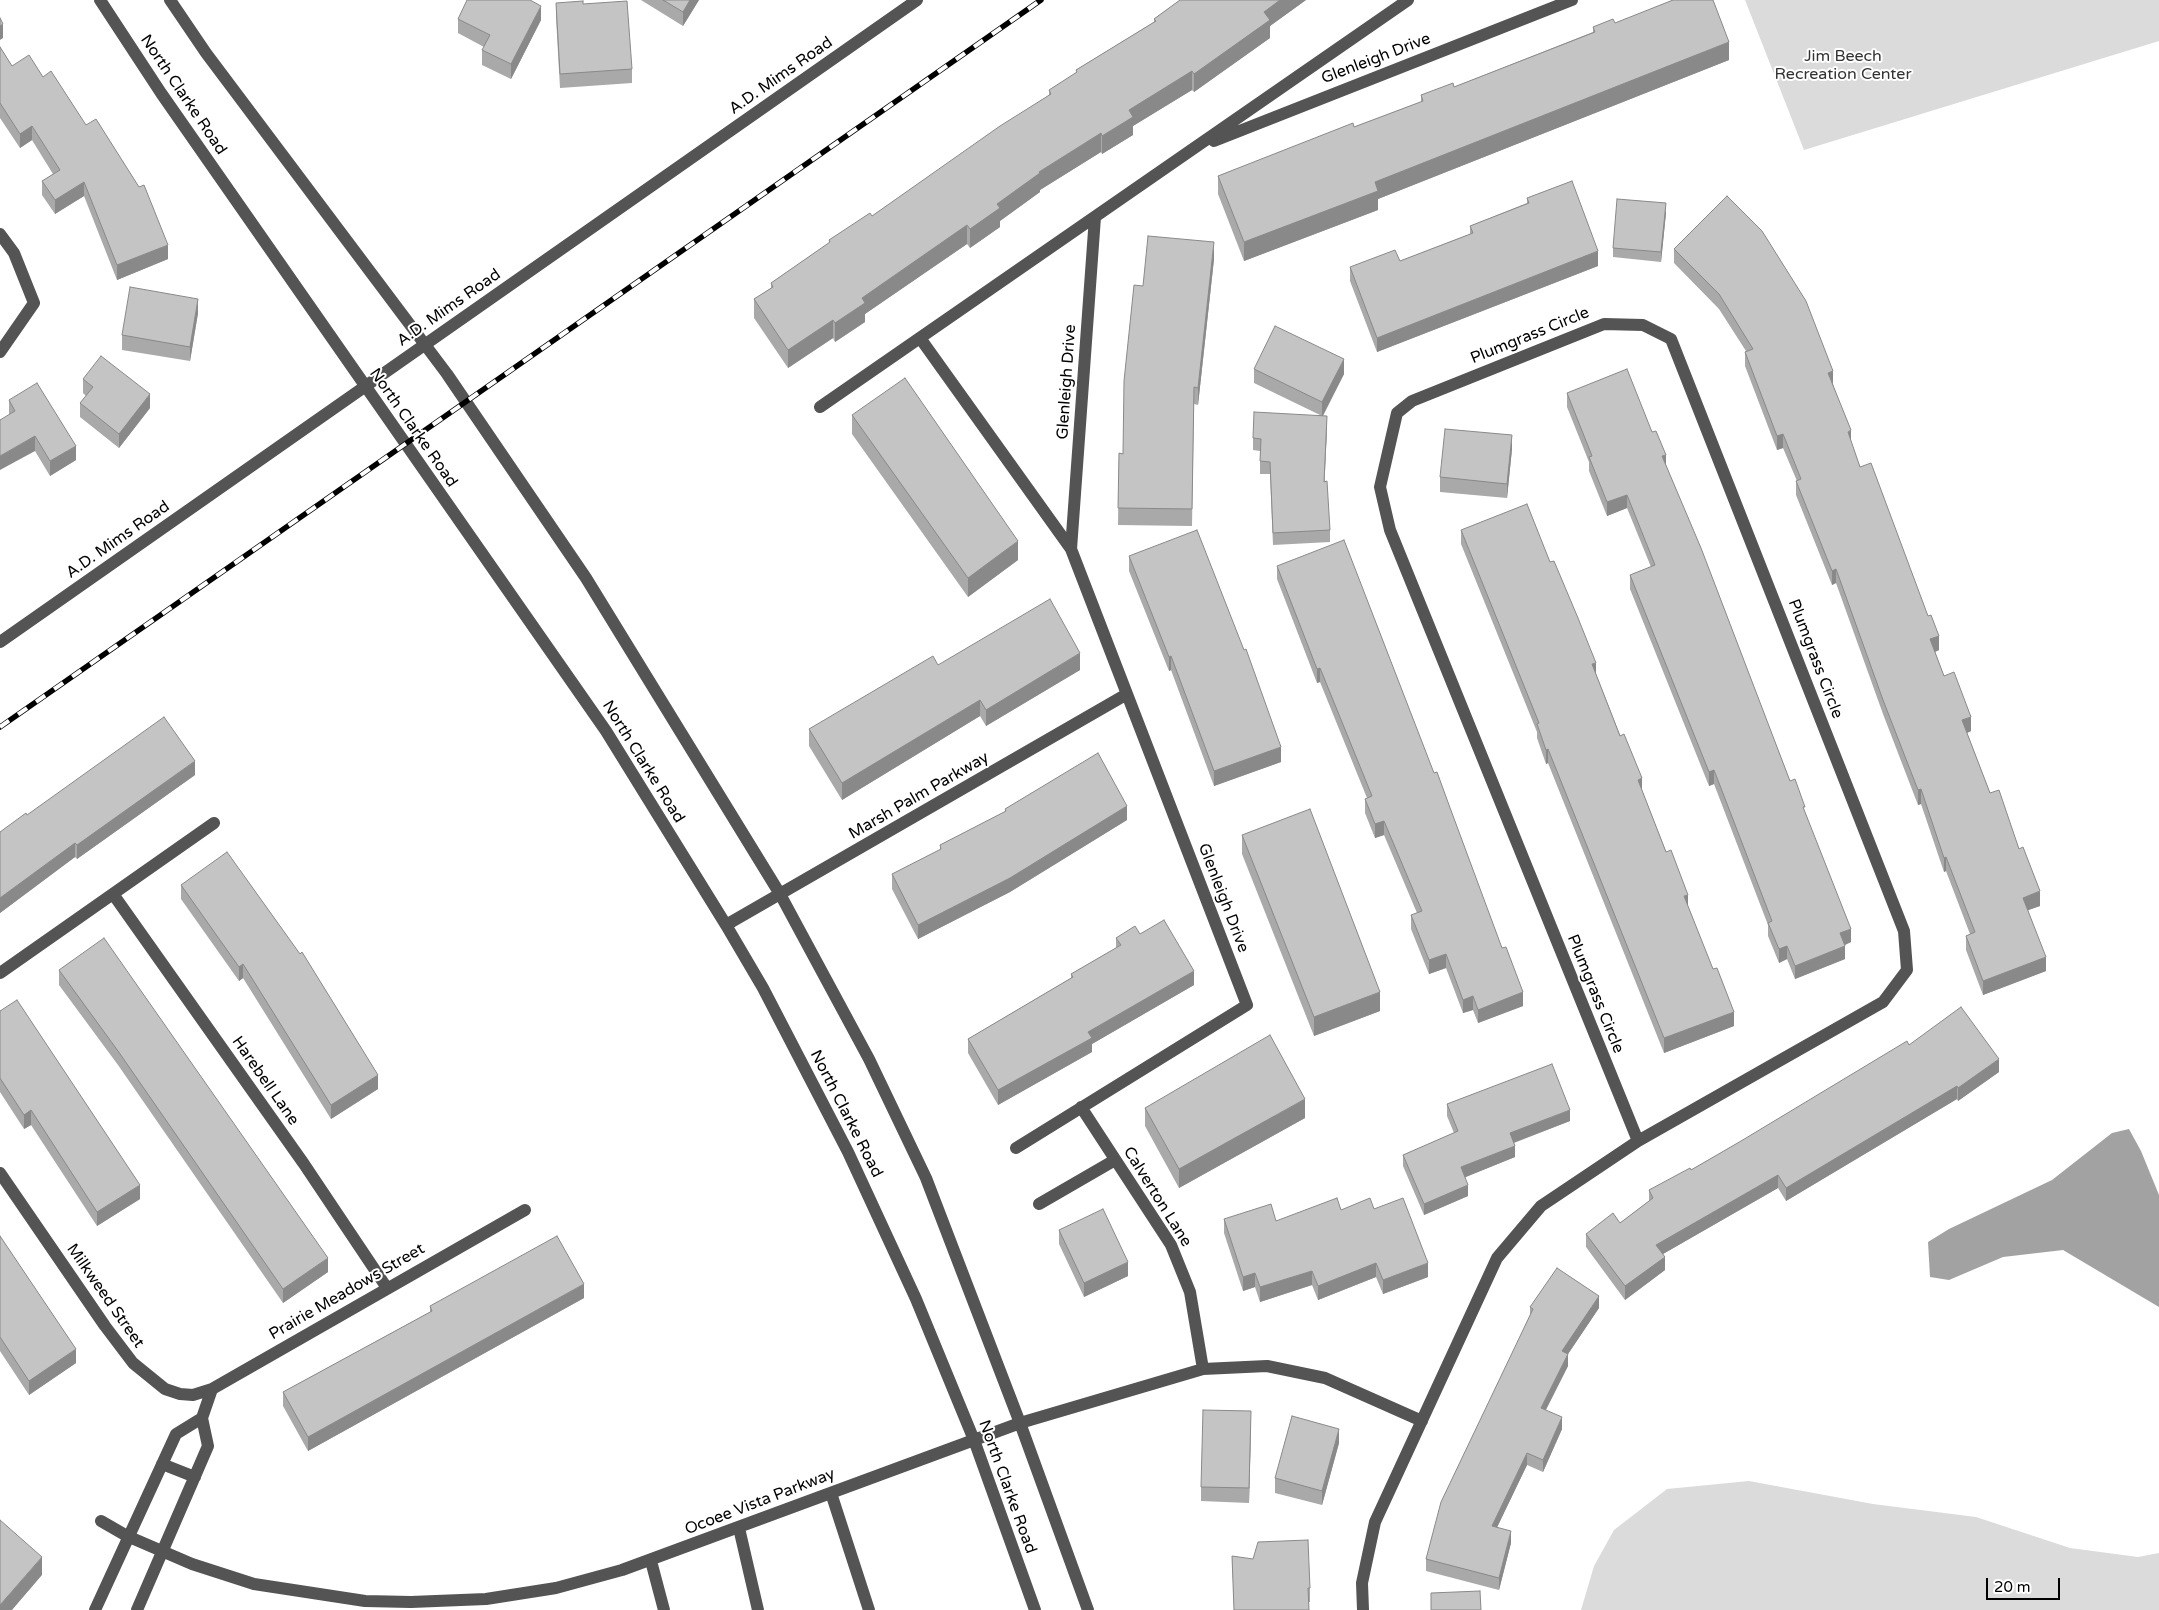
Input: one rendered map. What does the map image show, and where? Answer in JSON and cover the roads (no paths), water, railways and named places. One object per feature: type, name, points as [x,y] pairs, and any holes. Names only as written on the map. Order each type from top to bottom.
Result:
[{"type":"street","name":"North Clarke Road","points":[[100,0],[161,93],[606,731],[763,988],[848,1152],[916,1299],[974,1440],[1035,1610]]},
{"type":"street","points":[[170,0],[206,54],[426,344],[586,578],[780,894],[869,1059],[926,1178],[1020,1423],[1088,1610]]},
{"type":"street","name":"A.D. Mims Road","points":[[0,642],[366,388],[917,0]]},
{"type":"street","name":"Glenleigh Drive","points":[[820,408],[1408,0]]},
{"type":"street","name":"Glenleigh Drive","points":[[1193,149],[1572,0]]},
{"type":"street","name":"Glenleigh Drive","points":[[1071,549],[1095,217]]},
{"type":"street","points":[[0,234],[14,253],[34,303],[0,352]]},
{"type":"street","name":"Plumgrass Circle","points":[[1363,1610],[1362,1583],[1376,1522],[1497,1258],[1541,1206],[1638,1141],[1883,1002],[1907,970],[1904,931],[1672,338],[1643,325],[1604,324],[1412,401],[1397,414],[1380,487],[1390,530],[1638,1141]]},
{"type":"street","name":"Glenleigh Drive","points":[[920,338],[1071,549],[1247,1005],[1016,1148]]},
{"type":"street","name":"Marsh Palm Parkway","points":[[726,925],[1127,694]]},
{"type":"street","points":[[0,973],[214,823]]},
{"type":"street","name":"Harebell Lane","points":[[113,894],[304,1164],[387,1288]]},
{"type":"street","name":"Calverton Lane","points":[[1081,1107],[1171,1245],[1190,1292],[1203,1369]]},
{"type":"street","points":[[1039,1204],[1116,1160]]},
{"type":"street","name":"Milkweed Street","points":[[0,1173],[105,1326],[133,1363],[166,1389],[180,1394],[193,1395],[212,1389]]},
{"type":"street","name":"Prairie Meadows Street","points":[[212,1389],[525,1210]]},
{"type":"street","name":"Ocoee Vista Parkway","points":[[101,1521],[127,1536],[162,1552],[208,1570],[254,1584],[332,1597],[411,1602],[478,1600],[522,1594],[588,1581],[651,1561],[1020,1423],[1203,1369],[1267,1366],[1325,1378],[1422,1421]]},
{"type":"street","points":[[137,1610],[208,1446],[202,1418],[212,1389]]},
{"type":"street","points":[[95,1610],[127,1536],[176,1434],[202,1418]]},
{"type":"street","points":[[162,1464],[195,1477]]},
{"type":"street","points":[[831,1493],[869,1610]]},
{"type":"street","points":[[739,1528],[758,1610]]},
{"type":"street","points":[[651,1561],[664,1610]]},
{"type":"railway","points":[[0,727],[1041,0]]},
{"type":"park label","name":"Jim Beech Recreation Center","points":[[1843,66]]}]
